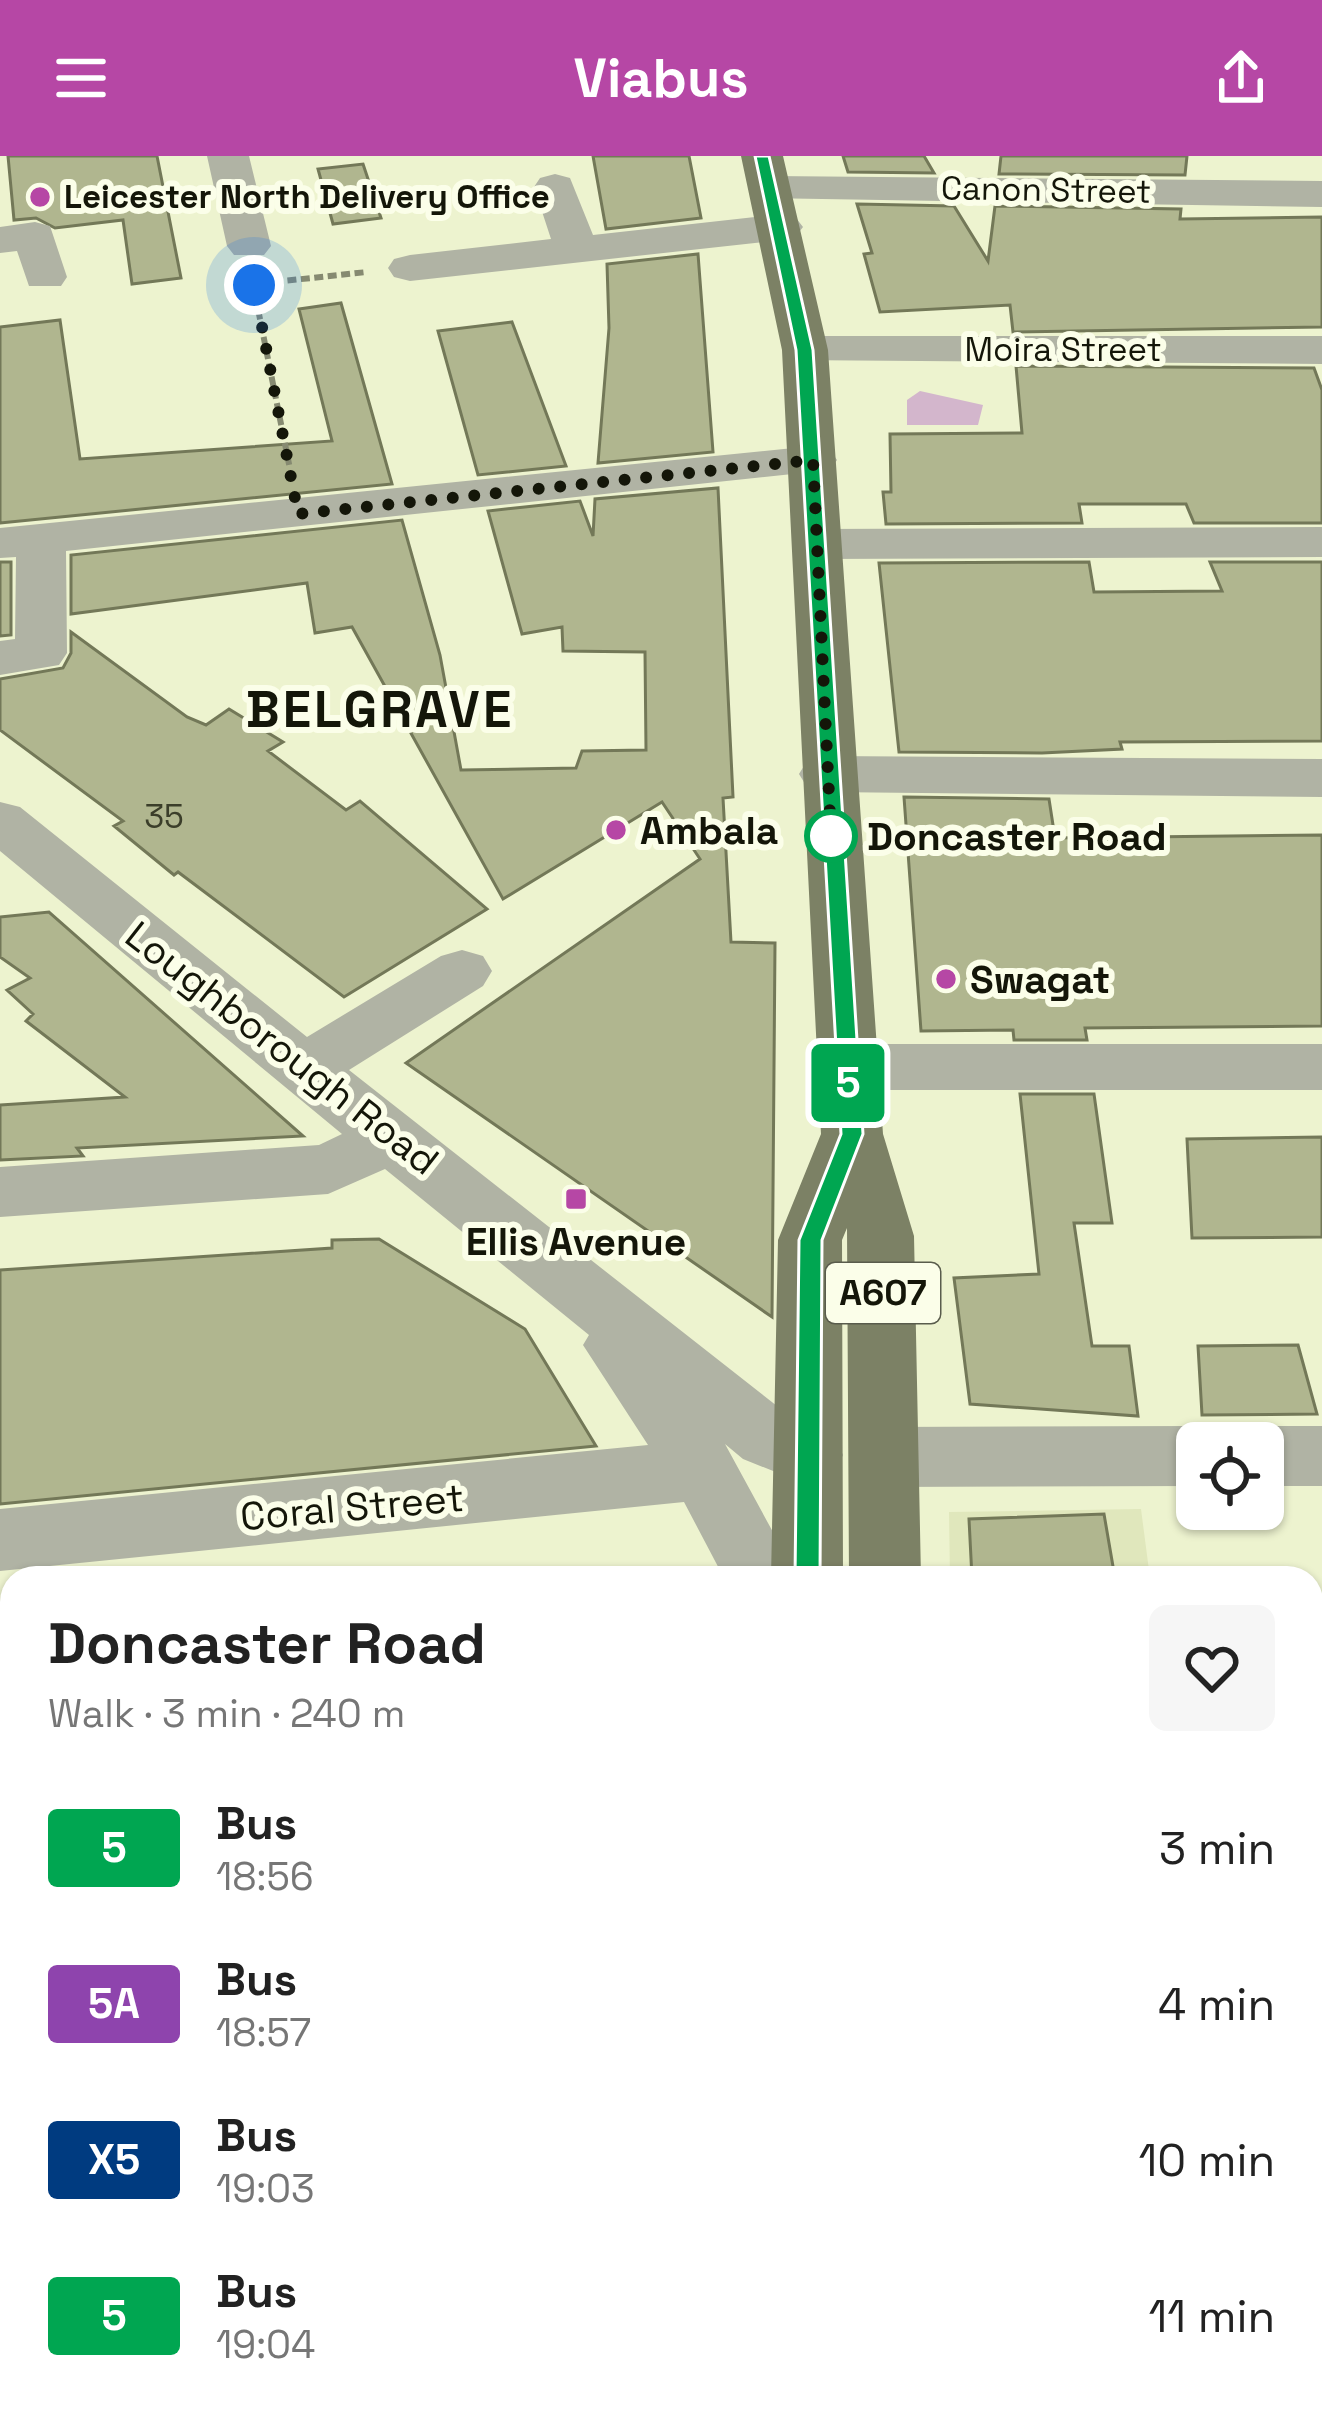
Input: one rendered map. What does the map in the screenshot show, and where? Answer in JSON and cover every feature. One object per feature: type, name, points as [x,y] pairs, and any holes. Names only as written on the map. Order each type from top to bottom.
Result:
[{"type":"main road","name":"A607","points":[[771,191],[805,350],[819,544],[826,774],[852,1134],[882,1236],[885,1566]]},
{"type":"main road","name":"A607","points":[[807,1566],[810,1240],[852,1134]]},
{"type":"main road","name":"Loughborough Road","points":[[808,1455],[885,1457]]},
{"type":"street","points":[[229,156],[251,266]]},
{"type":"street","name":"Canon Street","points":[[410,268],[576,250],[771,191],[1242,175],[1322,194]]},
{"type":"street","points":[[555,187],[576,250]]},
{"type":"street","points":[[0,240],[35,235],[45,278]]},
{"type":"street","name":"Moira Street","points":[[805,350],[1322,350]]},
{"type":"street","points":[[0,658],[40,653],[20,541],[813,460]]},
{"type":"street","points":[[819,544],[1322,542]]},
{"type":"street","points":[[826,774],[1322,778]]},
{"type":"street","name":"Loughborough Road","points":[[0,821],[26,876],[394,1137],[767,1438],[808,1455]]},
{"type":"street","points":[[302,1070],[462,971]]},
{"type":"street","points":[[847,1067],[1322,1067]]},
{"type":"street","points":[[0,1192],[328,1169],[394,1137]]},
{"type":"street","name":"Loughborough Road","points":[[566,1274],[703,1470],[752,1558]]},
{"type":"street","points":[[885,1457],[1176,1456]]},
{"type":"street","points":[[1284,1456],[1322,1456]]},
{"type":"street","name":"Coral Street","points":[[0,1540],[703,1470]]},
{"type":"path","points":[[298,514],[251,266],[410,268]]},
{"type":"shaded area","points":[[920,391],[983,405],[978,425],[907,425],[907,400]]},
{"type":"shaded area","points":[[1141,1509],[1148,1566],[950,1566],[949,1512]]},
{"type":"building","points":[[8,156],[157,156],[181,278],[132,284],[123,220],[55,228],[36,218],[14,220]]},
{"type":"building","points":[[593,156],[689,156],[701,218],[606,229]]},
{"type":"building","points":[[843,156],[924,156],[934,173],[848,172]]},
{"type":"building","points":[[1001,156],[1187,156],[1185,175],[999,174]]},
{"type":"building","points":[[363,164],[381,218],[333,224],[318,169]]},
{"type":"building","points":[[857,204],[954,206],[988,261],[995,206],[1181,209],[1180,219],[1322,217],[1322,327],[1013,332],[1010,305],[880,312],[864,254],[872,253]]},
{"type":"building","points":[[698,254],[713,452],[598,463],[609,328],[607,264]]},
{"type":"building","points":[[341,303],[392,484],[0,523],[0,327],[60,320],[80,459],[332,441],[299,309]]},
{"type":"building","points":[[512,322],[566,466],[478,475],[438,331]]},
{"type":"building","points":[[1016,366],[1314,368],[1322,390],[1322,523],[1194,523],[1186,504],[1079,504],[1082,523],[886,524],[883,492],[891,492],[890,434],[1022,433]]},
{"type":"building","points":[[718,488],[733,797],[723,798],[731,942],[775,943],[772,1317],[406,1063],[700,859],[662,802],[503,899],[352,627],[315,633],[307,583],[71,614],[71,555],[402,520],[440,655],[461,770],[576,768],[582,751],[646,750],[645,652],[563,651],[562,627],[522,634],[488,511],[580,501],[593,536],[595,499]]},
{"type":"building","points":[[0,562],[11,562],[11,635],[0,636]]},
{"type":"building","points":[[1089,562],[1094,592],[1222,591],[1210,562],[1322,562],[1322,741],[1120,742],[1122,749],[1042,753],[899,752],[879,563]]},
{"type":"building","points":[[71,632],[187,717],[206,725],[229,709],[283,742],[268,751],[346,810],[360,801],[487,909],[344,997],[178,872],[174,875],[114,826],[123,821],[0,730],[0,679],[63,668],[71,653]]},
{"type":"building","points":[[904,797],[1049,799],[1055,838],[1322,835],[1322,1026],[1085,1028],[1087,1040],[1014,1040],[1013,1030],[921,1031]]},
{"type":"building","points":[[49,912],[303,1136],[77,1148],[83,1156],[0,1160],[0,1105],[125,1097],[26,1021],[33,1014],[7,990],[30,978],[0,957],[0,917]]},
{"type":"building","points":[[1020,1094],[1094,1094],[1112,1223],[1074,1223],[1092,1346],[1129,1346],[1138,1416],[970,1404],[954,1278],[1039,1274]]},
{"type":"building","points":[[1322,1137],[1322,1237],[1192,1238],[1187,1139]]},
{"type":"building","points":[[379,1239],[525,1329],[596,1446],[0,1504],[0,1270],[332,1248],[332,1240]]},
{"type":"building","points":[[1298,1345],[1317,1414],[1202,1415],[1198,1346]]},
{"type":"building","points":[[1104,1514],[1113,1566],[971,1566],[969,1519]]},
{"type":"bus line","name":"5","points":[[762,156],[805,350],[819,544],[826,774],[852,1134],[810,1240],[807,1566]]},
{"type":"place","name":"Leicester North Delivery Office","points":[[40,197]]},
{"type":"place","name":"Ambala","points":[[616,830]]},
{"type":"place","name":"Doncaster Road","points":[[831,836]]},
{"type":"place","name":"Swagat","points":[[946,979]]},
{"type":"place","name":"Ellis Avenue","points":[[576,1199]]},
{"type":"district","name":"BELGRAVE","points":[[380,709]]},
{"type":"route","points":[[254,285],[298,514],[813,460],[831,836]]}]
